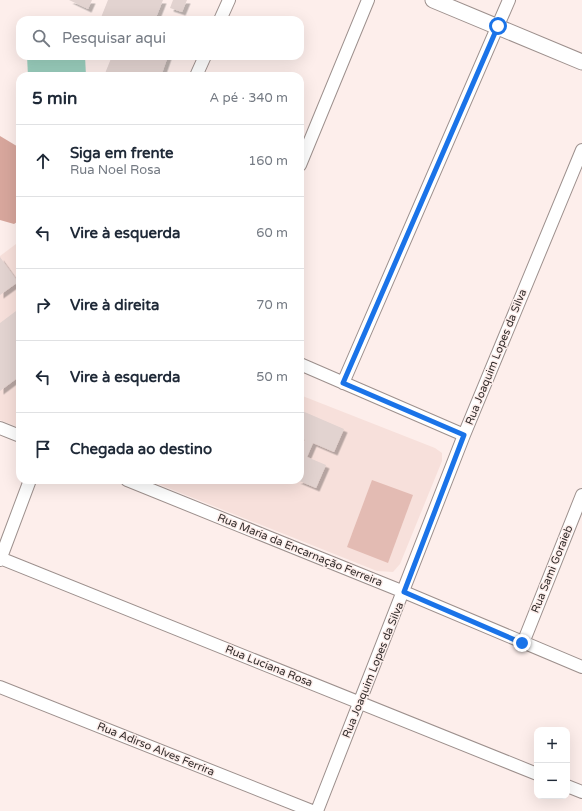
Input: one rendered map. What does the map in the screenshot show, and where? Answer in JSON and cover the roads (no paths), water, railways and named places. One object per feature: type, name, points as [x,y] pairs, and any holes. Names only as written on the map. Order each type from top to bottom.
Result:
[{"type":"street","points":[[222,16],[229,0]]},
{"type":"street","points":[[304,155],[368,0]]},
{"type":"street","points":[[433,0],[582,62]]},
{"type":"street","points":[[343,383],[508,0]]},
{"type":"street","points":[[198,72],[203,60]]},
{"type":"street","name":"Rua Joaquim Lopes da Silva","points":[[317,811],[404,592],[464,435],[582,150]]},
{"type":"street","points":[[304,366],[464,435]]},
{"type":"street","points":[[0,428],[16,434]]},
{"type":"street","points":[[0,559],[28,484]]},
{"type":"street","name":"Rua Maria da Encarnação Ferreira","points":[[137,484],[404,592],[582,667]]},
{"type":"street","name":"Rua Sami Goraieb","points":[[522,643],[582,495]]},
{"type":"street","name":"Rua Luciana Rosa","points":[[0,559],[534,773]]},
{"type":"street","name":"Rua Adirso Alves Ferrira","points":[[0,687],[312,811]]},
{"type":"street","points":[[570,787],[582,792]]}]
